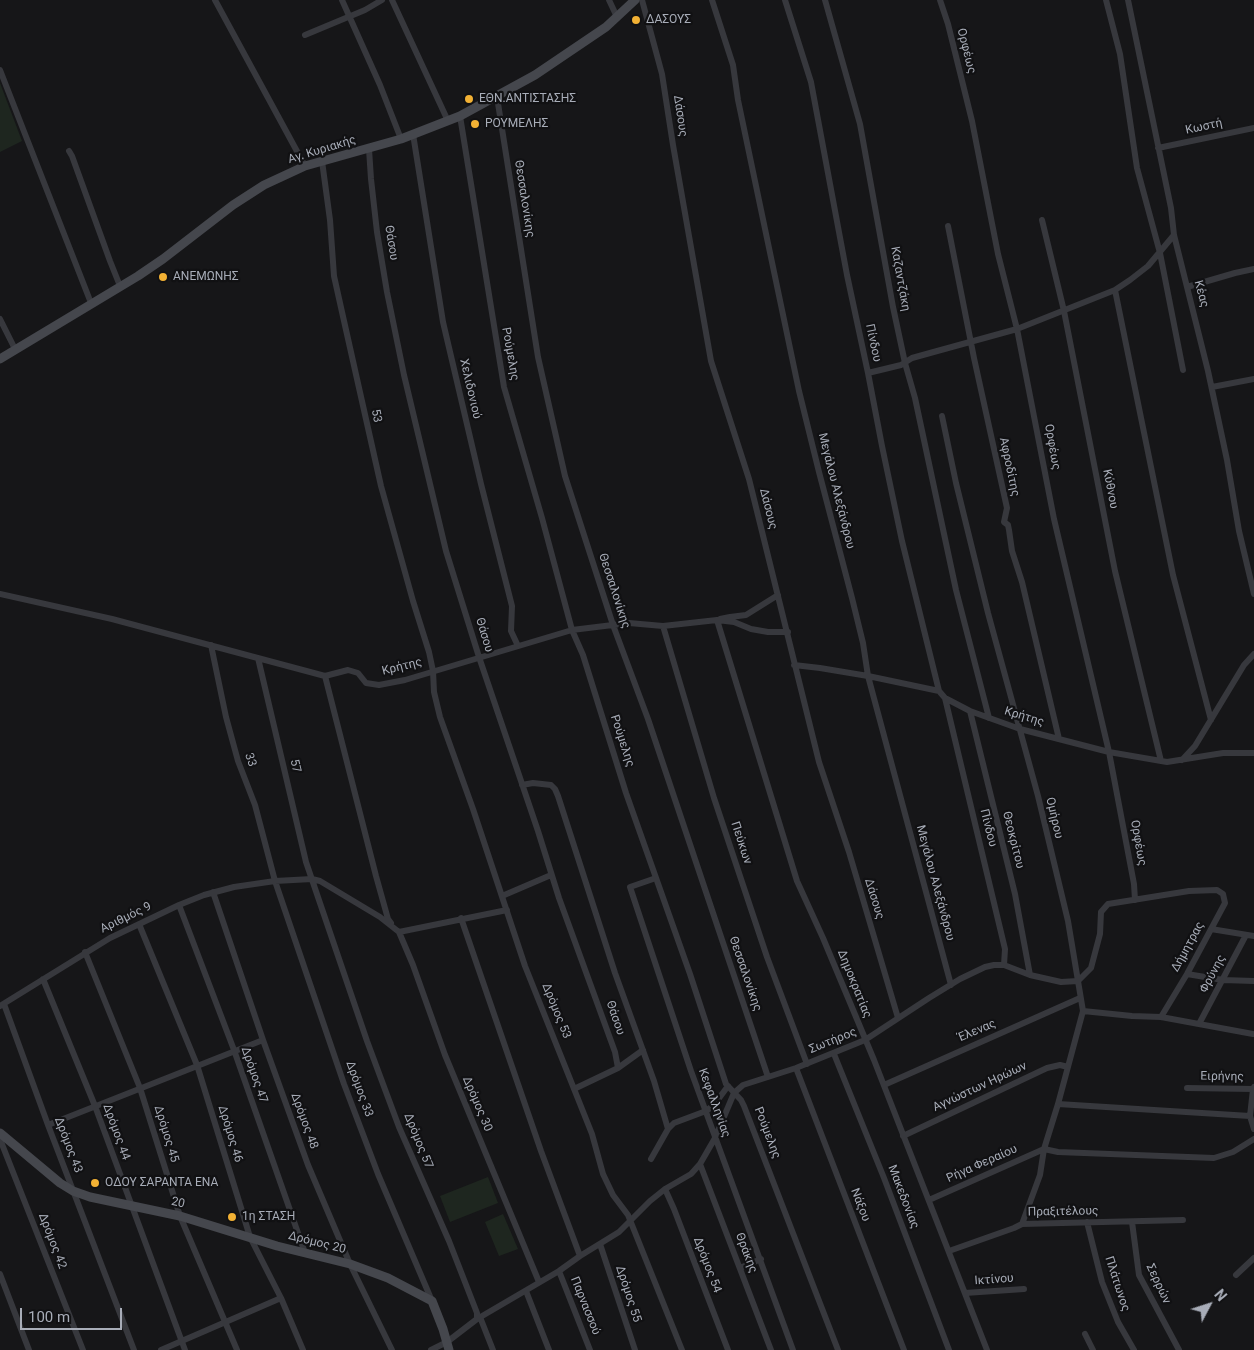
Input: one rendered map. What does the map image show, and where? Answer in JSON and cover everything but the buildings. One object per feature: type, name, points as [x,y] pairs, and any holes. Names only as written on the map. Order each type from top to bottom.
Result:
[{"type":"street","points":[[215,0],[305,166]]},
{"type":"street","points":[[342,0],[380,85],[401,139]]},
{"type":"street","points":[[305,35],[382,0]]},
{"type":"street","points":[[392,0],[448,121]]},
{"type":"street","points":[[608,0],[617,17]]},
{"type":"street","name":"Αγ. Κυριακής","points":[[0,359],[163,259],[248,195],[276,178],[305,166],[401,139],[460,116],[497,97],[567,54],[591,38],[635,0]]},
{"type":"street","name":"Δάσους","points":[[642,0],[662,74],[672,145],[711,361],[749,479],[819,762],[898,1018]]},
{"type":"street","name":"Μεγάλου Αλεξάνδρου","points":[[712,0],[733,65],[738,100],[799,391],[854,607],[868,676],[951,985]]},
{"type":"street","name":"Πίνδου","points":[[786,0],[811,82],[847,275],[882,446],[900,531],[939,691]]},
{"type":"street","name":"Καζαντζάκη","points":[[825,0],[860,124],[893,308],[915,398],[956,590],[989,718]]},
{"type":"street","name":"Ορφέως","points":[[940,0],[963,85],[998,254],[1017,329],[1054,519],[1109,752],[1134,884],[1135,900]]},
{"type":"street","points":[[1106,0],[1120,54],[1137,168],[1160,253],[1183,370]]},
{"type":"street","name":"Κέας","points":[[1128,0],[1171,208],[1174,235],[1212,387],[1239,531],[1254,594]]},
{"type":"street","points":[[0,70],[91,303]]},
{"type":"street","name":"Θεσσαλονίκης","points":[[497,97],[538,356],[565,476],[613,625],[648,719],[768,1077]]},
{"type":"street","name":"Ρούμελης","points":[[460,116],[504,386],[572,630],[583,655],[626,793],[728,1086],[744,1106],[838,1350]]},
{"type":"street","name":"Κωστή","points":[[1158,148],[1254,128]]},
{"type":"street","name":"Χελιδονιού","points":[[413,134],[443,322],[512,606],[511,631],[518,646]]},
{"type":"street","name":"Θάσου","points":[[369,149],[377,232],[404,375],[446,551],[479,657],[538,831],[558,898],[602,1014],[615,1052],[618,1068]]},
{"type":"street","points":[[69,151],[120,286]]},
{"type":"street","name":"53","points":[[322,161],[330,220],[334,276],[379,477],[433,671]]},
{"type":"street","name":"Κύθνου","points":[[1042,220],[1064,311],[1115,571],[1161,761]]},
{"type":"street","name":"Αφροδίτης","points":[[948,226],[996,463],[1007,508],[1004,522],[1010,530],[1012,551],[1022,582],[1059,739]]},
{"type":"street","points":[[868,373],[905,363],[912,358],[1017,329],[1114,290],[1138,274],[1160,253],[1174,235]]},
{"type":"street","points":[[1187,287],[1254,269]]},
{"type":"street","points":[[1114,290],[1173,575],[1211,720]]},
{"type":"street","points":[[0,318],[15,350]]},
{"type":"street","points":[[1212,387],[1254,380]]},
{"type":"street","name":"Ομήρου","points":[[942,416],[956,484],[988,613],[1020,729],[1068,921],[1083,1011],[1044,1149],[1040,1175],[1022,1224]]},
{"type":"street","name":"Κρήτης","points":[[0,594],[112,619],[325,676],[348,670],[358,672],[366,683],[379,685],[405,680],[572,630],[629,623],[662,626],[717,620],[734,622],[751,629],[768,632],[788,632]]},
{"type":"street","points":[[717,620],[730,616],[746,615],[778,595]]},
{"type":"street","name":"Δημοκρατίας","points":[[717,620],[797,881],[823,938],[884,1085],[987,1350]]},
{"type":"street","name":"Πεύκων","points":[[662,626],[714,798],[767,957],[807,1064]]},
{"type":"street","name":"33","points":[[211,645],[235,752],[255,805],[275,881]]},
{"type":"street","points":[[1182,761],[1195,746],[1244,665],[1254,654]]},
{"type":"street","name":"57","points":[[258,658],[306,862],[343,970]]},
{"type":"street","points":[[794,665],[868,676],[939,691]]},
{"type":"street","name":"Δρόμος 53","points":[[433,671],[434,692],[440,717],[474,809],[525,966],[592,1134],[603,1174],[613,1195],[626,1209],[682,1350]]},
{"type":"street","name":"Δρόμος 30","points":[[325,676],[388,919],[396,930],[413,965],[445,1055],[539,1282]]},
{"type":"street","name":"Κρήτης","points":[[939,691],[945,698],[970,712],[1020,729],[1109,752],[1161,761],[1182,761],[1223,753],[1254,753]]},
{"type":"street","name":"Πίνδου","points":[[945,698],[1005,949],[1004,965]]},
{"type":"street","name":"Θεοκρίτου","points":[[970,712],[1015,894],[1030,975]]},
{"type":"street","points":[[522,786],[542,783],[551,785],[555,789],[615,973],[654,1081],[668,1129]]},
{"type":"street","points":[[502,896],[551,875]]},
{"type":"street","name":"Κεφαλληνίας","points":[[656,878],[630,887],[715,1138],[793,1350]]},
{"type":"street","points":[[312,879],[320,881],[372,912],[396,930],[507,910]]},
{"type":"street","name":"Αριθμός 9","points":[[2,1005],[85,952],[179,905],[213,892],[252,884],[312,879]]},
{"type":"street","name":"Δρόμος 33","points":[[275,881],[344,1084],[378,1174],[432,1302]]},
{"type":"street","name":"Δήμητρας","points":[[1135,900],[1189,890],[1217,890],[1223,894],[1225,903],[1187,974],[1161,1016]]},
{"type":"street","name":"Δρόμος 48","points":[[213,892],[308,1165],[350,1264],[392,1350]]},
{"type":"street","points":[[1004,965],[1030,975],[1061,982],[1078,981],[1091,968],[1100,934],[1101,912],[1108,904],[1135,900]]},
{"type":"street","name":"Δρόμος 47","points":[[179,905],[234,1050],[305,1253]]},
{"type":"street","points":[[461,918],[538,1142],[580,1256]]},
{"type":"street","name":"Δρόμος 46","points":[[140,924],[197,1065],[250,1237],[303,1350]]},
{"type":"street","points":[[1211,929],[1254,936]]},
{"type":"street","name":"Φρύνης","points":[[1199,1024],[1246,936]]},
{"type":"street","name":"Δρόμος 45","points":[[85,952],[140,1088],[180,1216],[237,1350]]},
{"type":"street","name":"Σωτήρος","points":[[734,1093],[743,1085],[807,1064],[865,1040],[951,985],[985,967],[1004,965]]},
{"type":"street","name":"Δρόμος 57","points":[[343,970],[399,1127],[449,1241],[493,1350]]},
{"type":"street","points":[[1187,974],[1223,980],[1254,981]]},
{"type":"street","name":"Δρόμος 44","points":[[43,979],[95,1106],[185,1350]]},
{"type":"street","name":"Έλενας","points":[[884,1085],[1080,998]]},
{"type":"street","name":"Δρόμος 43","points":[[2,1005],[134,1350]]},
{"type":"street","points":[[1083,1011],[1132,1016],[1161,1016],[1254,1035]]},
{"type":"street","points":[[48,1125],[263,1040]]},
{"type":"street","points":[[574,1088],[618,1068],[643,1050]]},
{"type":"street","name":"Μακεδονίας","points":[[834,1054],[884,1178],[949,1350]]},
{"type":"street","name":"Αγνώστων Ηρώων","points":[[903,1136],[1047,1068],[1060,1065],[1068,1067]]},
{"type":"street","name":"Νάξου","points":[[796,1068],[904,1350]]},
{"type":"street","points":[[651,1159],[668,1129],[674,1123],[706,1111],[714,1105],[728,1086]]},
{"type":"street","name":"Ειρήνης","points":[[1187,1088],[1254,1088]]},
{"type":"street","points":[[1254,1088],[1250,1116],[1254,1129]]},
{"type":"street","points":[[431,1350],[448,1346],[479,1318],[559,1271],[619,1232],[650,1201],[665,1189],[691,1174],[700,1164],[715,1138],[734,1093]]},
{"type":"street","points":[[1058,1104],[1250,1116]]},
{"type":"street","name":"20","points":[[0,1133],[60,1183],[73,1191],[90,1197],[180,1216],[250,1237]]},
{"type":"street","name":"Δρόμος 42","points":[[0,1139],[83,1350]]},
{"type":"street","points":[[1044,1149],[1058,1152],[1214,1158],[1233,1152],[1254,1139]]},
{"type":"street","name":"Ρήγα Φεραίου","points":[[929,1200],[1044,1149]]},
{"type":"street","name":"Θράκης","points":[[700,1164],[771,1350]]},
{"type":"street","name":"Δρόμος 54","points":[[665,1189],[728,1350]]},
{"type":"street","name":"Πραξιτέλους","points":[[949,1251],[1022,1224],[1183,1220]]},
{"type":"street","name":"Πλάτωνος","points":[[1087,1222],[1102,1282],[1118,1322],[1134,1350]]},
{"type":"street","name":"Σερρών","points":[[1132,1222],[1139,1275],[1179,1350]]},
{"type":"street","name":"Δρόμος 20","points":[[250,1237],[277,1246],[350,1264]]},
{"type":"street","name":"Δρόμος 55","points":[[600,1244],[635,1350]]},
{"type":"street","points":[[1236,1274],[1254,1258]]},
{"type":"street","points":[[740,1268],[761,1259]]},
{"type":"street","points":[[350,1264],[388,1278],[432,1302],[448,1346]]},
{"type":"street","name":"Παρνασσού","points":[[559,1271],[590,1350]]},
{"type":"street","points":[[0,1274],[29,1350]]},
{"type":"street","name":"Ικτίνου","points":[[965,1293],[1024,1288]]},
{"type":"street","points":[[526,1291],[549,1350]]},
{"type":"street","points":[[161,1350],[280,1298]]},
{"type":"street","points":[[1085,1334],[1093,1350]]},
{"type":"shaded area","points":[[0,83],[22,141],[0,152]]},
{"type":"shaded area","points":[[488,1177],[498,1203],[450,1222],[440,1196]]},
{"type":"shaded area","points":[[503,1214],[518,1249],[499,1256],[485,1222]]},
{"type":"place","name":"ΔΑΣΟΥΣ","points":[[636,20]]},
{"type":"place","name":"ΕΘΝ.ΑΝΤΙΣΤΑΣΗΣ","points":[[469,99]]},
{"type":"place","name":"ΡΟΥΜΕΛΗΣ","points":[[475,124]]},
{"type":"place","name":"ΑΝΕΜΩΝΗΣ","points":[[163,277]]},
{"type":"place","name":"ΟΔΟΥ ΣΑΡΑΝΤΑ ΕΝΑ","points":[[95,1183]]},
{"type":"place","name":"1η ΣΤΑΣΗ","points":[[232,1217]]}]
